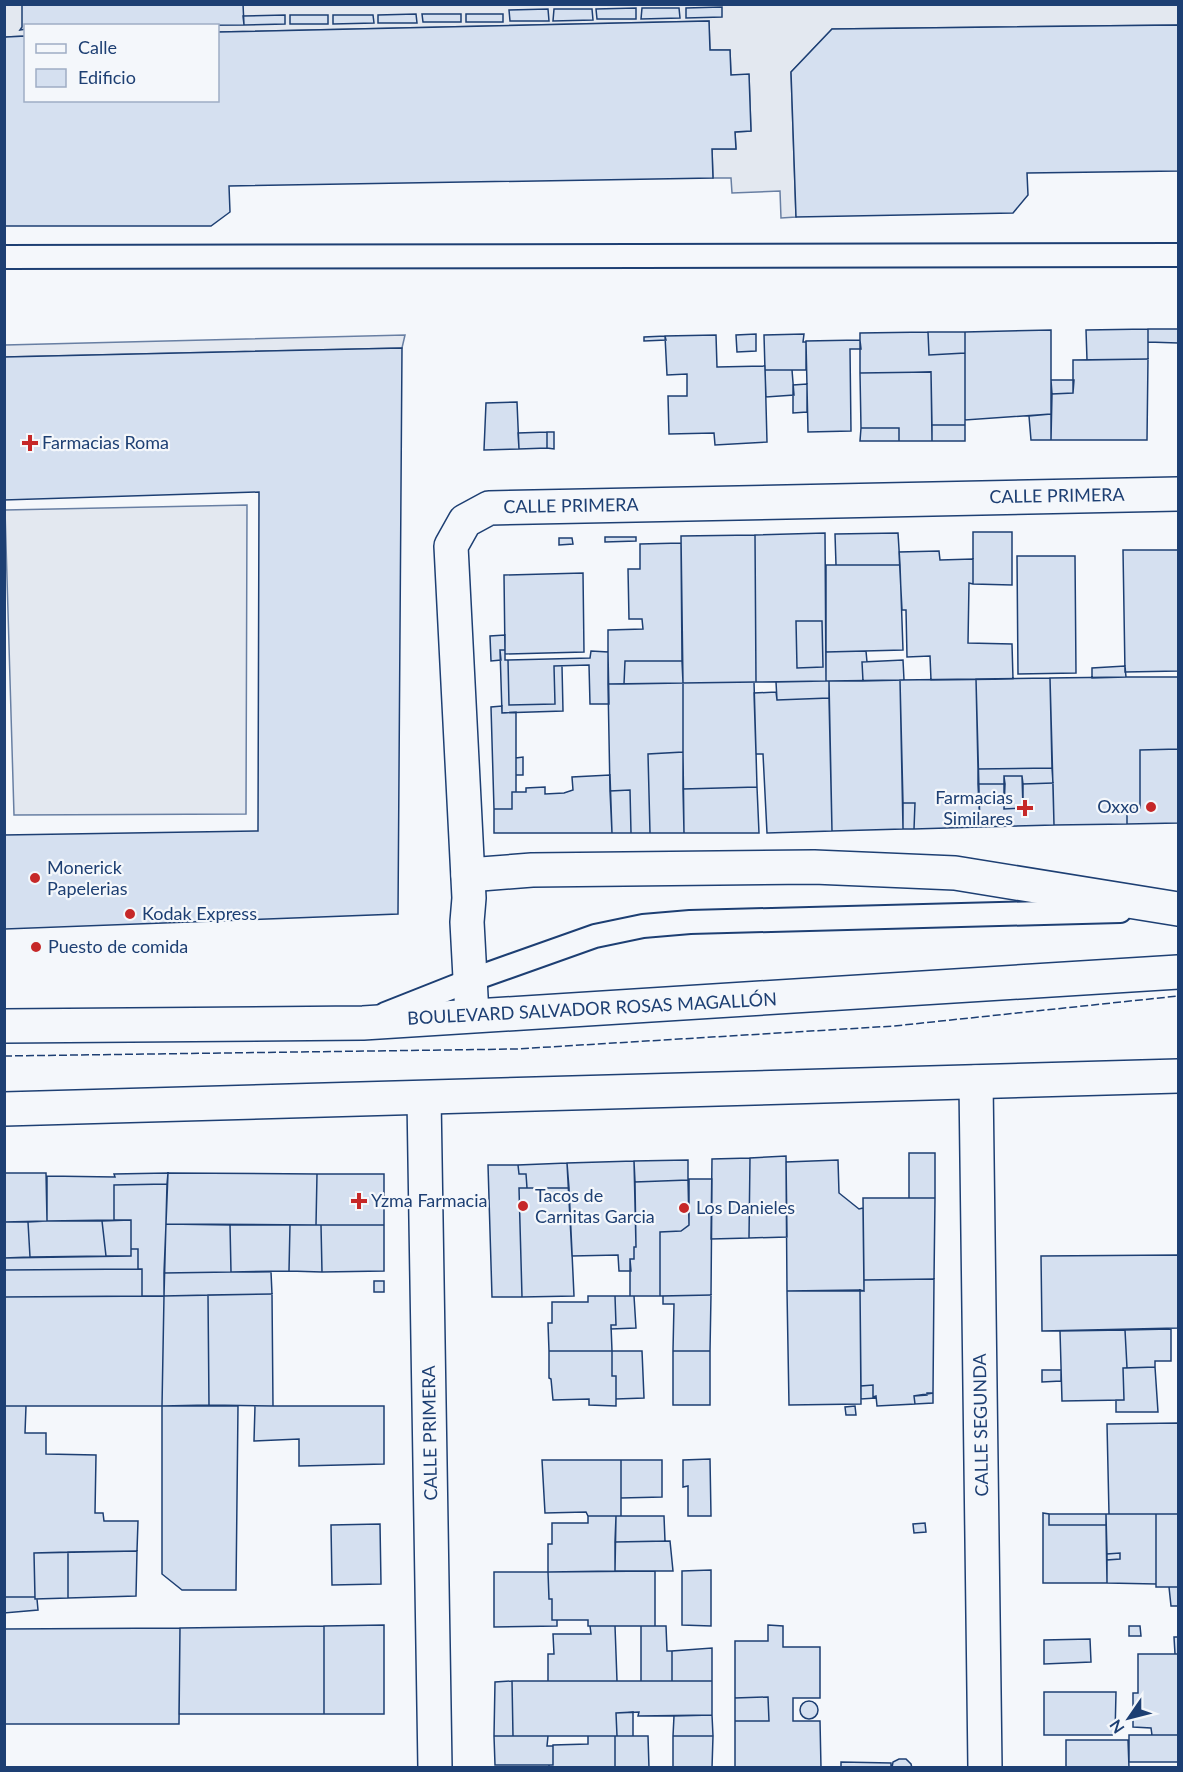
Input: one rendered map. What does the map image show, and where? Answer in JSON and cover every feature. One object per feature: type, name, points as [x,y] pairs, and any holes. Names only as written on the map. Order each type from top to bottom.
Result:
[{"type":"main road","name":"CALLE PRIMERA","points":[[472,1015],[467,922],[468,875],[451,546],[465,521],[489,508],[1179,494]]},
{"type":"main road","points":[[468,875],[532,870],[814,867],[955,873],[1179,909]]},
{"type":"main road","name":"BOULEVARD SALVADOR ROSAS MAGALLÓN","points":[[4,1026],[363,1023],[1179,972]]},
{"type":"main road","points":[[4,1014],[43,1025]]},
{"type":"main road","points":[[4,1109],[1179,1076]]},
{"type":"main road","name":"CALLE SEGUNDA","points":[[976,1082],[985,1767]]},
{"type":"main road","name":"CALLE PRIMERA","points":[[424,1098],[435,1767]]},
{"type":"lane","points":[[4,257],[1179,255]]},
{"type":"lane","points":[[363,1023],[471,980],[595,936],[643,926],[690,922],[1179,909]]},
{"type":"shaded area","points":[[5,4],[1178,5],[1178,25],[832,29],[791,72],[796,217],[781,218],[780,191],[732,193],[731,178],[713,178],[712,149],[736,149],[735,132],[751,131],[749,75],[731,75],[730,50],[710,50],[709,21],[219,32],[219,24],[24,24],[24,36],[6,37],[5,39]]},
{"type":"shaded area","points":[[405,335],[402,348],[5,357],[5,345]]},
{"type":"shaded area","points":[[247,505],[246,814],[14,815],[5,510]]},
{"type":"building","points":[[22,4],[243,4],[244,25],[24,24],[24,29],[20,30]]},
{"type":"building","points":[[722,7],[722,17],[686,18],[686,8]]},
{"type":"building","points":[[636,8],[636,19],[597,19],[596,9]]},
{"type":"building","points":[[642,8],[679,8],[680,18],[641,19]]},
{"type":"building","points":[[548,9],[549,21],[510,21],[509,10]]},
{"type":"building","points":[[554,9],[592,9],[593,20],[553,21]]},
{"type":"building","points":[[416,14],[417,23],[378,23],[378,15]]},
{"type":"building","points":[[422,14],[461,14],[461,22],[423,22]]},
{"type":"building","points":[[466,14],[503,14],[503,22],[466,22]]},
{"type":"building","points":[[285,15],[285,24],[244,25],[243,16]]},
{"type":"building","points":[[290,15],[328,15],[328,24],[290,24]]},
{"type":"building","points":[[333,15],[373,15],[374,23],[333,24]]},
{"type":"building","points":[[709,21],[710,50],[730,50],[731,75],[749,74],[751,131],[735,132],[736,149],[712,149],[713,178],[229,186],[230,212],[211,226],[4,226],[4,39],[6,37],[24,36],[24,102],[219,102],[219,32]]},
{"type":"building","points":[[1178,25],[1178,171],[1027,173],[1028,195],[1013,213],[796,217],[791,72],[832,29]]},
{"type":"building","points":[[1148,329],[1178,329],[1178,343],[1148,342]]},
{"type":"building","points":[[1148,329],[1148,359],[1087,360],[1086,330]]},
{"type":"building","points":[[1051,330],[1051,414],[965,420],[965,332]]},
{"type":"building","points":[[928,332],[965,332],[965,353],[929,355]]},
{"type":"building","points":[[928,332],[929,355],[965,353],[965,425],[932,425],[931,372],[860,373],[860,333]]},
{"type":"building","points":[[756,334],[756,351],[737,352],[736,335]]},
{"type":"building","points":[[804,334],[806,370],[765,370],[764,335]]},
{"type":"building","points":[[716,335],[717,367],[765,366],[767,442],[715,445],[714,433],[669,434],[668,396],[687,396],[687,374],[667,375],[665,336]]},
{"type":"building","points":[[665,336],[666,340],[644,341],[644,337]]},
{"type":"building","points":[[860,340],[861,349],[850,349],[851,431],[808,432],[806,341]]},
{"type":"building","points":[[402,348],[398,914],[5,929],[4,835],[258,831],[259,492],[4,500],[4,357]]},
{"type":"building","points":[[1148,359],[1147,440],[1051,440],[1052,394],[1073,393],[1073,360]]},
{"type":"building","points":[[765,370],[792,370],[794,395],[766,397]]},
{"type":"building","points":[[931,372],[932,441],[899,441],[899,428],[861,428],[860,373]]},
{"type":"building","points":[[1051,380],[1074,380],[1073,393],[1052,394]]},
{"type":"building","points":[[807,384],[807,412],[793,413],[793,385]]},
{"type":"building","points":[[517,402],[519,449],[484,450],[486,403]]},
{"type":"building","points":[[1051,414],[1051,440],[1031,440],[1029,416]]},
{"type":"building","points":[[932,425],[965,425],[965,441],[932,441]]},
{"type":"building","points":[[861,428],[899,428],[899,441],[860,441]]},
{"type":"building","points":[[547,432],[554,432],[554,449],[547,448]]},
{"type":"building","points":[[547,432],[547,448],[519,449],[518,433]]},
{"type":"building","points":[[973,532],[1012,532],[1012,585],[973,584]]},
{"type":"building","points":[[825,533],[826,681],[756,682],[755,535]],"holes":[[[796,621],[822,621],[823,667],[797,668]]]},
{"type":"building","points":[[898,533],[900,565],[836,565],[835,534]]},
{"type":"building","points":[[755,535],[756,682],[683,683],[681,536]]},
{"type":"building","points":[[605,537],[636,537],[636,541],[605,542]]},
{"type":"building","points":[[559,538],[572,538],[573,544],[559,545]]},
{"type":"building","points":[[681,543],[682,661],[625,661],[624,684],[608,684],[608,630],[643,629],[642,619],[629,619],[628,569],[640,569],[640,544]]},
{"type":"building","points":[[1123,550],[1178,550],[1178,671],[1125,672]]},
{"type":"building","points":[[939,551],[940,560],[973,559],[973,584],[969,583],[968,643],[1012,644],[1013,679],[931,680],[930,656],[907,657],[906,610],[902,610],[899,552]]},
{"type":"building","points":[[1017,556],[1075,556],[1076,673],[1018,674]]},
{"type":"building","points":[[826,565],[900,565],[903,650],[826,652]]},
{"type":"building","points":[[583,573],[584,652],[505,654],[504,575]]},
{"type":"building","points":[[796,621],[822,621],[823,667],[797,668]]},
{"type":"building","points":[[505,635],[505,650],[500,650],[501,660],[491,661],[490,636]]},
{"type":"building","points":[[500,650],[505,650],[505,660],[508,660],[509,705],[555,704],[554,666],[562,666],[563,711],[502,713]]},
{"type":"building","points":[[591,651],[608,652],[609,704],[590,704],[589,665],[554,666],[555,704],[509,705],[508,660],[590,658]]},
{"type":"building","points":[[866,651],[867,662],[862,662],[863,681],[826,681],[826,652]]},
{"type":"building","points":[[903,660],[904,680],[863,681],[862,662]]},
{"type":"building","points":[[625,661],[682,661],[683,683],[624,684]]},
{"type":"building","points":[[1125,666],[1126,677],[1092,678],[1092,668]]},
{"type":"building","points":[[1178,677],[1178,749],[1140,750],[1140,808],[1127,808],[1127,824],[1054,825],[1050,678]]},
{"type":"building","points":[[1050,678],[1052,768],[978,769],[976,679]]},
{"type":"building","points":[[976,679],[980,827],[914,829],[915,803],[903,803],[900,680]]},
{"type":"building","points":[[900,680],[903,829],[832,831],[829,681]]},
{"type":"building","points":[[829,681],[829,698],[777,700],[776,682]]},
{"type":"building","points":[[754,682],[757,787],[683,789],[683,683]]},
{"type":"building","points":[[683,683],[683,752],[648,754],[650,833],[631,833],[630,790],[610,791],[608,684]]},
{"type":"building","points":[[776,692],[777,700],[829,698],[832,831],[767,833],[763,754],[756,754],[754,693]]},
{"type":"building","points":[[502,706],[502,713],[516,712],[516,792],[512,792],[512,809],[494,809],[491,707]]},
{"type":"building","points":[[1178,749],[1178,823],[1127,824],[1127,808],[1140,808],[1140,750]]},
{"type":"building","points":[[683,752],[684,833],[650,833],[648,754]]},
{"type":"building","points":[[523,757],[523,775],[516,775],[516,758]]},
{"type":"building","points":[[1052,768],[1053,783],[1023,784],[1022,776],[1004,776],[1005,784],[978,784],[978,769]]},
{"type":"building","points":[[610,775],[612,833],[494,833],[494,809],[512,809],[512,792],[526,792],[526,788],[545,787],[545,794],[564,793],[573,790],[572,777]]},
{"type":"building","points":[[1004,776],[1022,776],[1023,808],[1004,809]]},
{"type":"building","points":[[1053,783],[1054,825],[980,827],[978,784],[1005,784],[1004,809],[1023,808],[1023,784]]},
{"type":"building","points":[[757,787],[759,833],[684,833],[683,789]]},
{"type":"building","points":[[630,790],[631,833],[612,833],[610,791]]},
{"type":"building","points":[[903,803],[915,803],[914,829],[903,829]]},
{"type":"building","points":[[909,1153],[935,1153],[935,1198],[909,1198]]},
{"type":"building","points":[[786,1156],[787,1237],[749,1238],[750,1158]]},
{"type":"building","points":[[750,1158],[749,1238],[711,1239],[712,1159]]},
{"type":"building","points":[[688,1160],[688,1180],[635,1182],[634,1161]]},
{"type":"building","points":[[838,1160],[839,1193],[859,1209],[863,1208],[864,1291],[787,1291],[786,1162]]},
{"type":"building","points":[[634,1161],[636,1247],[634,1247],[634,1259],[630,1259],[631,1271],[619,1271],[618,1255],[572,1256],[567,1163]]},
{"type":"building","points":[[567,1163],[569,1188],[527,1188],[526,1174],[519,1174],[518,1165]]},
{"type":"building","points":[[488,1165],[518,1165],[519,1174],[526,1174],[527,1188],[519,1188],[522,1297],[492,1297]]},
{"type":"building","points":[[4,1173],[46,1173],[47,1221],[4,1222]]},
{"type":"building","points":[[168,1173],[317,1174],[316,1225],[166,1224]]},
{"type":"building","points":[[168,1173],[167,1184],[114,1185],[114,1220],[47,1221],[47,1176],[115,1177],[114,1174]]},
{"type":"building","points":[[317,1174],[384,1174],[384,1225],[316,1225]]},
{"type":"building","points":[[689,1179],[712,1179],[711,1295],[660,1296],[660,1232],[681,1231],[689,1225]]},
{"type":"building","points":[[688,1180],[689,1225],[681,1231],[660,1232],[660,1296],[630,1296],[630,1259],[634,1259],[634,1247],[636,1247],[635,1182]]},
{"type":"building","points":[[167,1184],[164,1296],[142,1296],[142,1269],[138,1269],[138,1249],[131,1249],[131,1220],[114,1220],[114,1185]]},
{"type":"building","points":[[519,1188],[569,1188],[574,1296],[522,1297]]},
{"type":"building","points":[[863,1198],[935,1198],[934,1279],[864,1280]]},
{"type":"building","points":[[131,1220],[131,1256],[106,1256],[102,1221]]},
{"type":"building","points":[[102,1221],[106,1256],[30,1257],[28,1222]]},
{"type":"building","points":[[4,1222],[28,1222],[30,1257],[4,1258]]},
{"type":"building","points":[[166,1224],[230,1225],[231,1272],[164,1273]]},
{"type":"building","points":[[230,1225],[290,1225],[289,1271],[231,1272]]},
{"type":"building","points":[[290,1225],[321,1225],[322,1272],[289,1271]]},
{"type":"building","points":[[321,1225],[384,1225],[384,1271],[322,1272]]},
{"type":"building","points":[[131,1249],[138,1249],[138,1269],[4,1270],[4,1258],[131,1256]]},
{"type":"building","points":[[1178,1255],[1178,1328],[1042,1331],[1041,1256]]},
{"type":"building","points":[[142,1269],[142,1296],[4,1297],[4,1270]]},
{"type":"building","points":[[271,1272],[272,1294],[164,1296],[164,1273]]},
{"type":"building","points":[[934,1279],[933,1393],[914,1396],[915,1404],[877,1406],[876,1396],[873,1397],[873,1385],[861,1386],[860,1290],[864,1291],[864,1280]]},
{"type":"building","points":[[374,1281],[384,1281],[384,1292],[374,1292]]},
{"type":"building","points":[[860,1290],[861,1404],[789,1405],[787,1291]]},
{"type":"building","points":[[272,1294],[273,1406],[209,1405],[208,1295]]},
{"type":"building","points":[[208,1295],[209,1405],[162,1406],[164,1296]]},
{"type":"building","points":[[711,1295],[710,1351],[673,1351],[674,1304],[663,1304],[663,1296]]},
{"type":"building","points":[[164,1296],[162,1406],[4,1406],[4,1297]]},
{"type":"building","points":[[588,1296],[615,1296],[616,1325],[611,1325],[612,1351],[549,1351],[548,1323],[552,1323],[552,1302],[588,1302]]},
{"type":"building","points":[[615,1296],[634,1296],[636,1328],[611,1329],[611,1325],[616,1325]]},
{"type":"building","points":[[1171,1329],[1171,1361],[1155,1361],[1155,1367],[1127,1368],[1125,1330]]},
{"type":"building","points":[[1125,1330],[1127,1368],[1123,1368],[1124,1400],[1062,1401],[1060,1331]]},
{"type":"building","points":[[549,1351],[612,1351],[612,1376],[616,1376],[616,1406],[589,1405],[589,1399],[553,1400],[549,1378]]},
{"type":"building","points":[[612,1351],[642,1351],[644,1398],[616,1399],[616,1376],[612,1376]]},
{"type":"building","points":[[673,1351],[710,1351],[710,1405],[673,1405]]},
{"type":"building","points":[[1155,1367],[1158,1412],[1116,1412],[1116,1400],[1124,1400],[1123,1368]]},
{"type":"building","points":[[1042,1370],[1061,1370],[1061,1381],[1042,1382]]},
{"type":"building","points":[[873,1385],[873,1397],[876,1398],[861,1399],[861,1386]]},
{"type":"building","points":[[927,1393],[933,1393],[933,1403],[915,1404],[914,1396],[927,1395]]},
{"type":"building","points":[[4,1406],[26,1406],[25,1433],[46,1433],[46,1454],[96,1455],[95,1513],[103,1513],[104,1521],[138,1521],[137,1551],[34,1553],[35,1597],[4,1597]]},
{"type":"building","points":[[162,1406],[238,1406],[236,1590],[182,1590],[162,1574]]},
{"type":"building","points":[[255,1406],[384,1406],[384,1464],[299,1466],[299,1439],[254,1441]]},
{"type":"building","points":[[855,1406],[856,1415],[846,1415],[845,1407]]},
{"type":"building","points":[[1178,1423],[1178,1514],[1109,1514],[1107,1424]]},
{"type":"building","points":[[710,1459],[711,1516],[688,1516],[688,1486],[683,1487],[683,1460]]},
{"type":"building","points":[[542,1460],[621,1460],[621,1516],[588,1516],[586,1512],[545,1513]]},
{"type":"building","points":[[621,1460],[662,1460],[662,1497],[621,1498]]},
{"type":"building","points":[[1043,1513],[1049,1514],[1049,1525],[1106,1525],[1107,1583],[1043,1583]]},
{"type":"building","points":[[1049,1514],[1106,1514],[1106,1525],[1049,1525]]},
{"type":"building","points":[[1106,1514],[1156,1514],[1156,1584],[1107,1583],[1107,1560],[1120,1559],[1120,1553],[1107,1554]]},
{"type":"building","points":[[1156,1514],[1178,1514],[1178,1587],[1156,1587]]},
{"type":"building","points":[[588,1516],[616,1516],[615,1571],[548,1572],[548,1544],[552,1544],[552,1523],[588,1523]]},
{"type":"building","points":[[616,1516],[664,1516],[665,1541],[615,1542]]},
{"type":"building","points":[[925,1523],[926,1532],[914,1533],[913,1524]]},
{"type":"building","points":[[380,1524],[381,1584],[332,1585],[331,1525]]},
{"type":"building","points":[[670,1541],[673,1571],[615,1571],[615,1542]]},
{"type":"building","points":[[137,1551],[136,1596],[68,1598],[68,1552]]},
{"type":"building","points":[[68,1552],[68,1598],[35,1599],[34,1553]]},
{"type":"building","points":[[1120,1553],[1120,1559],[1107,1560],[1107,1554]]},
{"type":"building","points":[[711,1570],[711,1626],[682,1625],[682,1571]]},
{"type":"building","points":[[655,1571],[655,1626],[588,1626],[588,1620],[552,1620],[548,1572]]},
{"type":"building","points":[[494,1572],[548,1572],[552,1620],[557,1620],[557,1626],[494,1627]]},
{"type":"building","points":[[1169,1587],[1178,1587],[1178,1606],[1171,1606]]},
{"type":"building","points":[[4,1597],[35,1597],[38,1610],[4,1613]]},
{"type":"building","points":[[384,1625],[384,1714],[324,1714],[324,1626]]},
{"type":"building","points":[[768,1625],[783,1626],[783,1647],[820,1647],[820,1698],[793,1698],[793,1721],[820,1721],[821,1768],[735,1768],[735,1721],[769,1721],[768,1697],[735,1698],[735,1641],[768,1641]]},
{"type":"building","points":[[324,1626],[324,1714],[179,1714],[180,1628]]},
{"type":"building","points":[[590,1626],[615,1626],[617,1681],[548,1681],[548,1654],[554,1654],[553,1634],[591,1634]]},
{"type":"building","points":[[641,1626],[666,1626],[667,1651],[672,1651],[672,1681],[641,1681]]},
{"type":"building","points":[[1129,1626],[1140,1626],[1141,1636],[1129,1636]]},
{"type":"building","points":[[180,1628],[179,1724],[4,1724],[4,1629]]},
{"type":"building","points":[[1174,1637],[1178,1637],[1178,1654],[1175,1654]]},
{"type":"building","points":[[1090,1639],[1091,1662],[1044,1664],[1044,1640]]},
{"type":"building","points":[[712,1648],[712,1681],[672,1681],[672,1651]]},
{"type":"building","points":[[1138,1654],[1178,1654],[1178,1735],[1152,1735],[1151,1728],[1133,1727],[1133,1693],[1138,1693]]},
{"type":"building","points":[[512,1681],[712,1681],[712,1715],[638,1716],[639,1712],[616,1713],[617,1736],[513,1736]]},
{"type":"building","points":[[512,1681],[513,1736],[494,1736],[495,1682]]},
{"type":"building","points":[[1044,1692],[1116,1692],[1115,1735],[1044,1735]]},
{"type":"building","points":[[768,1697],[769,1721],[735,1721],[735,1698]]},
{"type":"building","points":[[805,1701],[813,1701],[818,1706],[816,1717],[805,1719],[800,1714],[800,1706]]},
{"type":"building","points":[[633,1712],[633,1736],[617,1736],[616,1713]]},
{"type":"building","points":[[712,1715],[713,1736],[673,1736],[674,1716]]},
{"type":"building","points":[[1129,1735],[1178,1735],[1178,1762],[1129,1762]]},
{"type":"building","points":[[494,1736],[548,1736],[547,1746],[553,1746],[553,1765],[495,1765]]},
{"type":"building","points":[[588,1736],[615,1736],[615,1768],[549,1768],[549,1765],[553,1765],[553,1745],[588,1744]]},
{"type":"building","points":[[615,1736],[648,1736],[649,1768],[615,1768]]},
{"type":"building","points":[[673,1736],[713,1736],[712,1768],[673,1768]]},
{"type":"building","points":[[1066,1740],[1128,1740],[1129,1768],[1066,1768]]},
{"type":"building","points":[[906,1759],[912,1768],[892,1768],[893,1762]]},
{"type":"building","points":[[841,1762],[891,1763],[891,1768],[841,1768]]},
{"type":"fence","points":[[4,1056],[516,1049],[894,1026],[1178,996]]},
{"type":"place","name":"Farmacias Roma","points":[[30,443]]},
{"type":"place","name":"Oxxo","points":[[1151,807]]},
{"type":"place","name":"Farmacias Similares","points":[[1025,808]]},
{"type":"place","name":"Monerick Papelerias","points":[[35,878]]},
{"type":"place","name":"Kodak Express","points":[[130,914]]},
{"type":"place","name":"Puesto de comida","points":[[36,947]]},
{"type":"place","name":"Yzma Farmacia","points":[[359,1201]]},
{"type":"place","name":"Tacos de Carnitas Garcia","points":[[523,1206]]},
{"type":"place","name":"Los Danieles","points":[[684,1208]]}]
